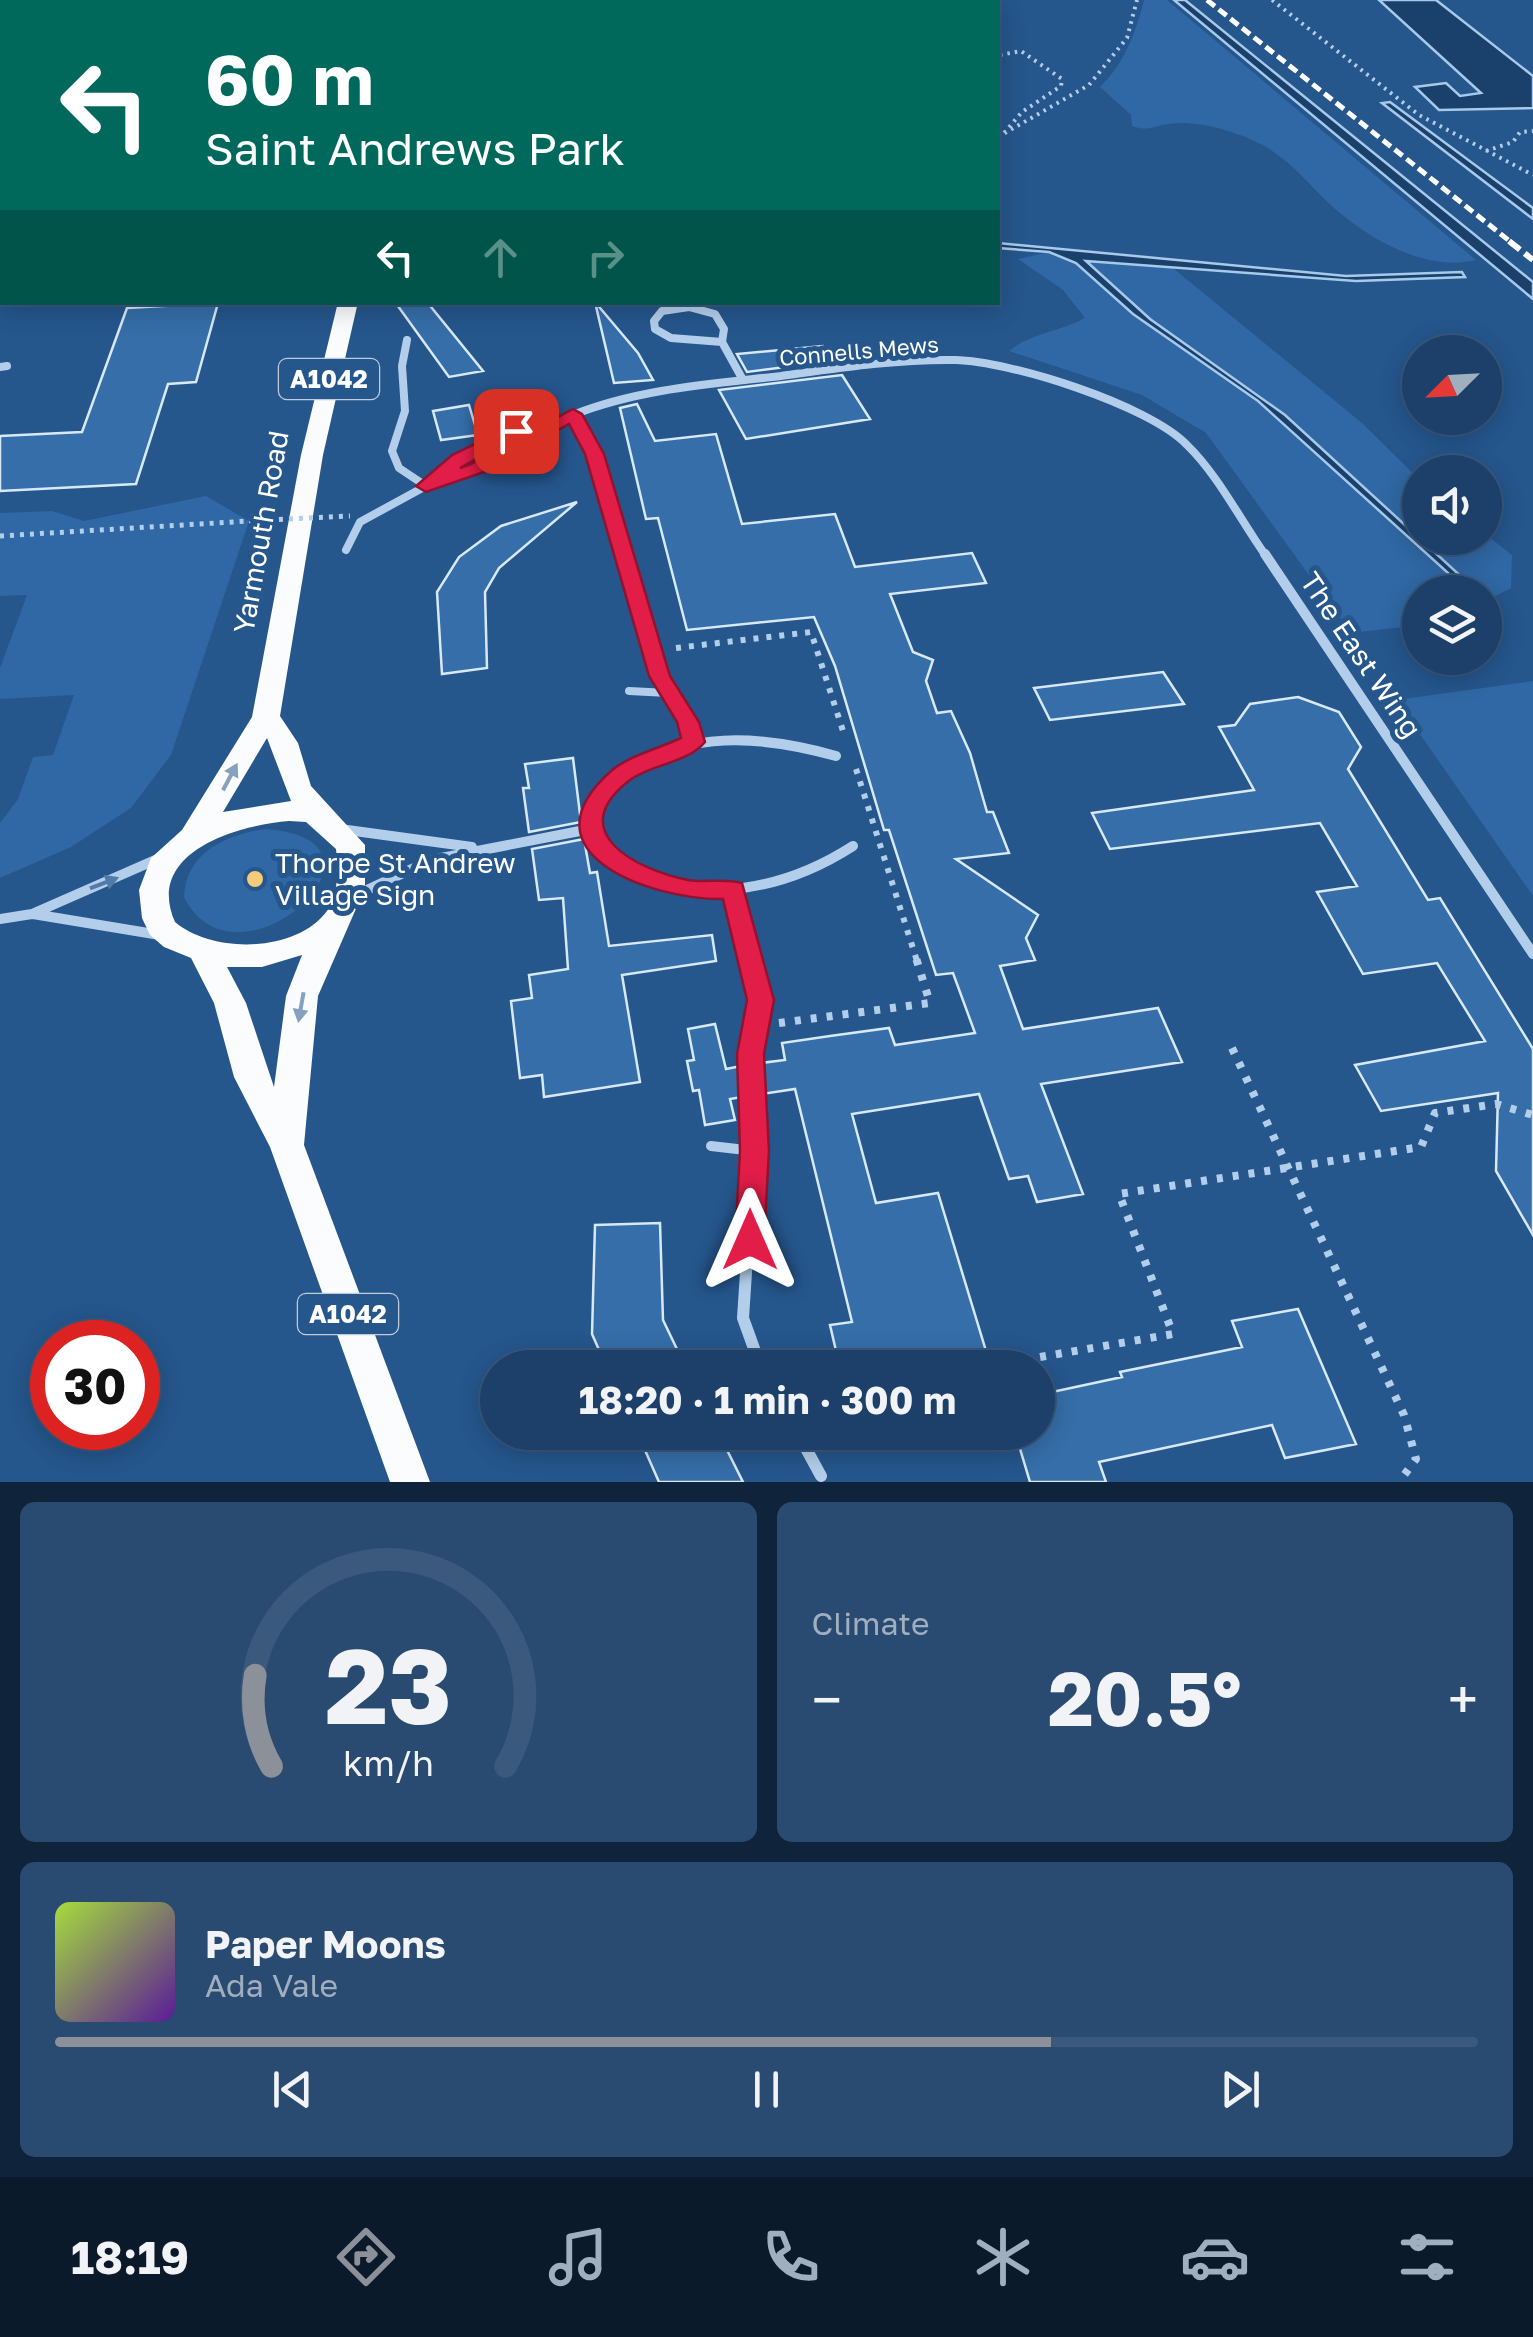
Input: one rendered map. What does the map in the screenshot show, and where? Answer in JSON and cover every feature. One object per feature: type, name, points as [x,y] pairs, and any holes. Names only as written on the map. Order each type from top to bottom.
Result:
[{"type":"highway","name":"Yarmouth Road","points":[[171,937],[158,922],[154,904],[156,883],[266,716],[312,456],[347,305]]},
{"type":"highway","name":"A1042","points":[[266,716],[284,743],[296,788],[350,845],[353,861],[345,908],[303,992],[291,1068],[288,1145]]},
{"type":"highway","points":[[184,844],[223,820],[253,811],[294,808],[325,820]]},
{"type":"highway","points":[[171,937],[203,952],[227,957],[273,953],[318,935],[345,908]]},
{"type":"highway","name":"A1042","points":[[203,952],[230,1003],[250,1077],[288,1145],[410,1482]]},
{"type":"street","points":[[722,342],[671,338],[656,329],[654,321],[670,308],[708,310],[722,321],[722,342],[743,380]]},
{"type":"street","points":[[407,340],[402,366],[406,411],[392,452],[399,468],[426,486]]},
{"type":"street","name":"Connells Mews","points":[[573,414],[606,402],[743,380],[890,362],[990,362],[1124,406],[1188,444]]},
{"type":"street","points":[[426,486],[459,459],[516,431],[573,414],[594,454],[668,692],[688,722],[694,742]]},
{"type":"street","points":[[346,550],[360,522],[426,486],[531,441],[549,424]]},
{"type":"street","name":"The East Wing","points":[[1188,444],[1332,648],[1533,954]]},
{"type":"street","points":[[836,756],[780,742],[694,742],[622,774],[592,808],[590,829],[598,848],[640,876],[692,890],[733,890],[814,870],[853,846]]},
{"type":"street","points":[[325,820],[434,845],[483,847]]},
{"type":"street","points":[[345,908],[431,860],[590,829]]},
{"type":"street","points":[[0,919],[32,914],[184,844]]},
{"type":"street","points":[[733,890],[761,1000],[751,1054],[754,1151],[743,1318],[755,1350]]},
{"type":"street","points":[[32,914],[171,937]]},
{"type":"street","points":[[807,1450],[820,1476]]},
{"type":"lane","points":[[628,690],[668,692]]},
{"type":"lane","points":[[711,1146],[754,1151]]},
{"type":"path","points":[[1000,135],[1089,85],[1127,38],[1137,0]]},
{"type":"path","points":[[1272,0],[1419,115],[1533,175]]},
{"type":"path","points":[[1000,55],[1021,52],[1062,78],[1050,96],[1012,116],[1000,135]]},
{"type":"path","points":[[1485,151],[1513,142],[1520,132],[1533,131]]},
{"type":"path","points":[[0,536],[350,516]]},
{"type":"path","points":[[1232,1048],[1404,1414],[1416,1459],[1400,1482]]},
{"type":"path","points":[[1055,1355],[1173,1334],[1119,1194],[1421,1147],[1435,1113],[1496,1104],[1533,1115]]},
{"type":"shaded area","points":[[1144,0],[1167,0],[1476,260],[1438,262],[1383,242],[1335,209],[1276,154],[1243,136],[1189,123],[1147,129],[1132,126],[1131,115],[1100,87],[1128,47]]},
{"type":"shaded area","points":[[1174,0],[1185,0],[1533,282],[1533,299]]},
{"type":"shaded area","points":[[1379,0],[1436,0],[1533,76],[1533,108],[1439,110],[1415,87],[1446,83],[1460,96],[1481,93]]},
{"type":"shaded area","points":[[1390,102],[1533,208],[1533,219],[1382,103]]},
{"type":"shaded area","points":[[1000,243],[1346,276],[1462,272],[1465,277],[1356,281],[1086,261],[1150,319],[1285,415],[1402,522],[1402,531],[1258,401],[1133,314],[1076,263],[1049,252],[1000,248]]},
{"type":"shaded area","points":[[1054,251],[1168,264],[1362,423],[1402,462],[1402,555],[1502,555],[1502,547],[1512,555],[1511,588],[1502,592],[1502,575],[1402,575],[1402,627],[1351,633],[1206,433],[1142,395],[1009,351],[1085,318],[1063,290],[1018,259]]},
{"type":"shaded area","points":[[206,496],[249,521],[171,755],[131,808],[71,847],[0,878],[0,823],[18,799],[33,757],[53,755],[74,695],[0,699],[0,668],[27,595],[0,596],[0,513],[52,511],[84,521]]},
{"type":"shaded area","points":[[1428,555],[1438,555],[1459,575],[1450,575]]},
{"type":"shaded area","points":[[1533,681],[1533,896],[1396,700]]},
{"type":"shaded area","points":[[265,829],[307,839],[323,859],[319,883],[301,906],[272,924],[240,932],[209,925],[184,897],[192,868],[200,857],[223,841]]},
{"type":"building","points":[[217,305],[196,382],[168,384],[136,484],[0,491],[0,436],[82,432],[127,308]]},
{"type":"building","points":[[397,305],[429,305],[483,371],[449,377]]},
{"type":"building","points":[[596,305],[638,353],[653,380],[614,383]]},
{"type":"building","points":[[823,346],[833,361],[747,372],[737,354]]},
{"type":"building","points":[[842,375],[870,419],[746,439],[719,390]]},
{"type":"building","points":[[637,404],[655,441],[716,434],[742,524],[835,514],[855,567],[972,553],[986,583],[890,594],[913,652],[933,660],[926,681],[937,713],[951,711],[970,753],[987,812],[993,812],[1009,853],[956,859],[1038,915],[1026,938],[1035,960],[1000,966],[1023,1029],[1158,1008],[1182,1062],[1041,1084],[1083,1194],[1037,1202],[1028,1176],[1009,1179],[979,1094],[852,1114],[876,1203],[938,1193],[986,1350],[836,1350],[830,1325],[852,1322],[795,1089],[762,1094],[761,1063],[785,1060],[782,1043],[830,1036],[889,1028],[895,1045],[975,1033],[953,973],[936,975],[889,830],[884,830],[835,666],[814,617],[687,630],[658,518],[646,519],[620,408]]},
{"type":"building","points":[[469,405],[478,435],[441,440],[433,411]]},
{"type":"building","points":[[577,502],[499,568],[485,592],[487,668],[442,674],[437,592],[459,557],[501,526]]},
{"type":"building","points":[[1163,672],[1184,704],[1050,720],[1034,688]]},
{"type":"building","points":[[1298,697],[1339,712],[1361,747],[1348,769],[1428,900],[1440,898],[1533,1049],[1533,1235],[1496,1171],[1498,1093],[1381,1111],[1355,1065],[1485,1041],[1437,963],[1363,974],[1317,892],[1357,886],[1320,823],[1110,849],[1092,813],[1254,790],[1219,727],[1235,725],[1250,704]]},
{"type":"building","points":[[573,758],[581,822],[529,832],[523,788],[529,788],[525,764]]},
{"type":"building","points":[[584,839],[590,873],[597,872],[609,946],[712,935],[716,961],[622,975],[640,1082],[544,1097],[542,1075],[520,1078],[511,1001],[532,998],[529,975],[568,969],[563,898],[539,900],[532,849]]},
{"type":"building","points":[[715,1024],[726,1069],[741,1066],[742,1097],[730,1099],[735,1120],[705,1125],[699,1090],[693,1091],[687,1061],[694,1060],[688,1029]]},
{"type":"building","points":[[660,1223],[663,1320],[677,1350],[599,1350],[592,1334],[595,1225]]},
{"type":"building","points":[[1298,1309],[1356,1444],[1285,1458],[1272,1425],[1099,1462],[1106,1482],[1030,1482],[1020,1450],[1055,1450],[1055,1391],[1122,1377],[1120,1372],[1242,1347],[1232,1321]]},
{"type":"building","points":[[645,1450],[727,1450],[743,1482],[659,1482]]},
{"type":"railway","points":[[1207,0],[1512,243]]},
{"type":"railway","points":[[1509,241],[1533,260]]},
{"type":"place","name":"Thorpe St Andrew Village Sign","points":[[255,879]]},
{"type":"route","points":[[516,431],[459,459],[426,486],[477,468],[531,441],[549,424],[573,414],[594,454],[660,676],[688,722],[694,742],[666,750],[622,774],[592,808],[590,829],[598,848],[614,863],[640,876],[692,890],[733,890],[761,1000],[751,1054],[754,1151],[749,1186],[750,1240]]}]
